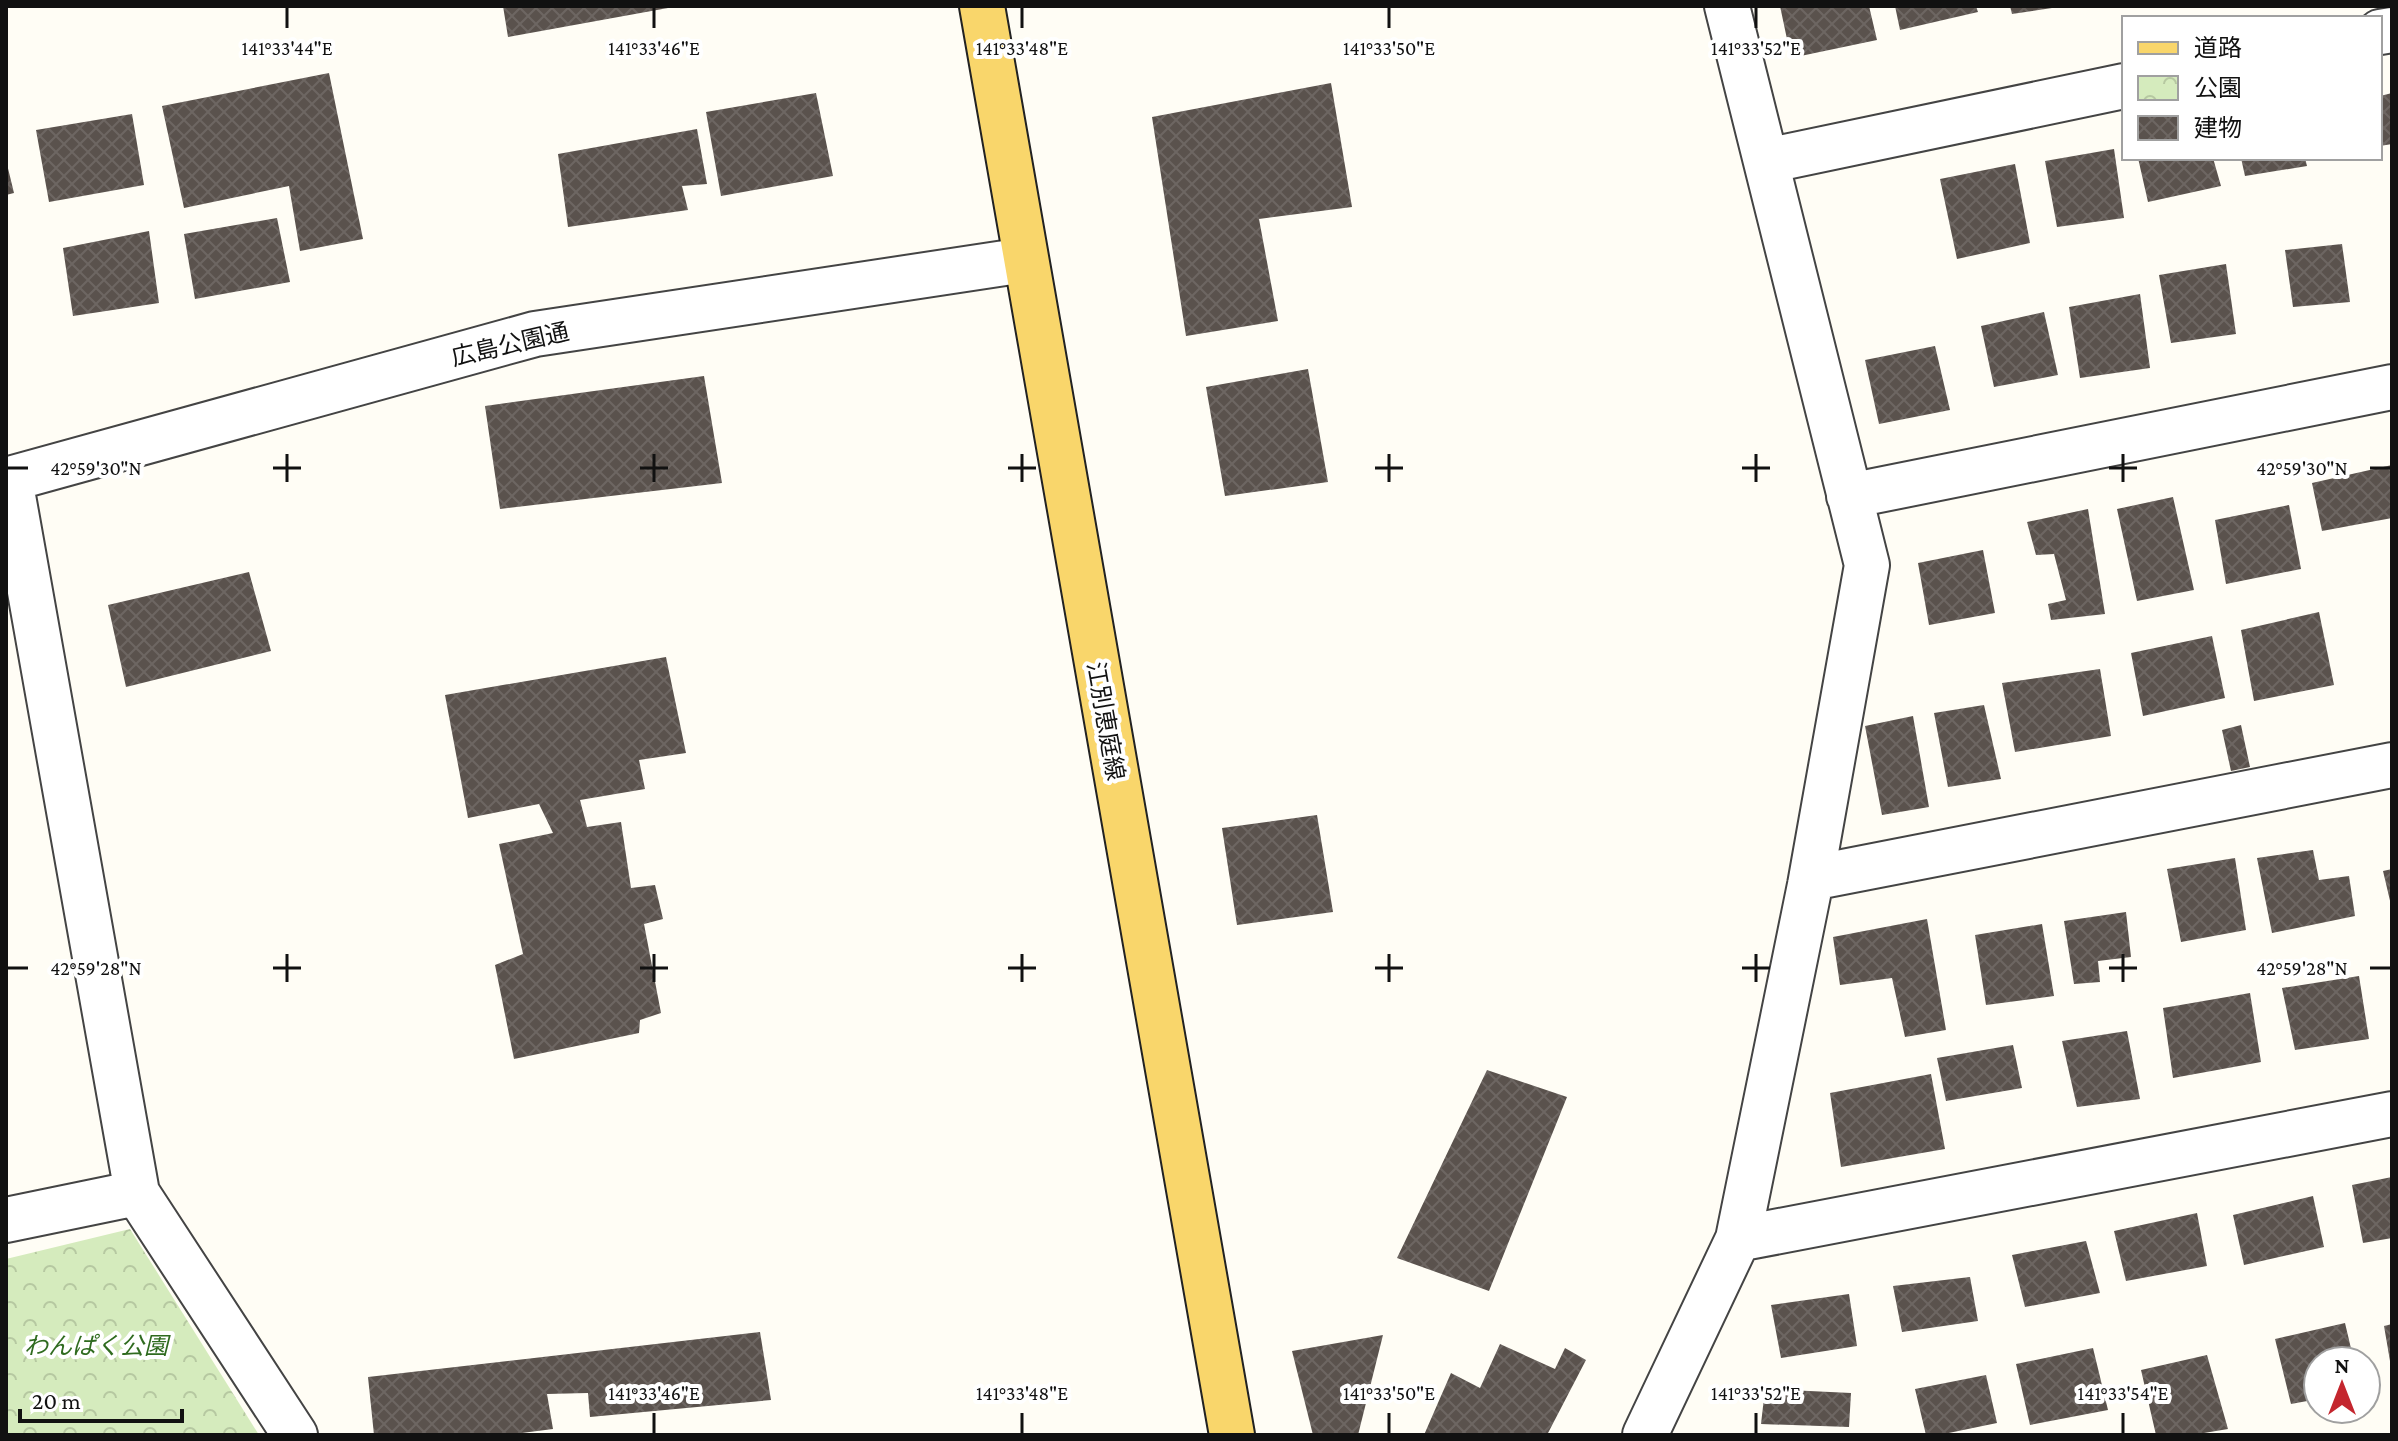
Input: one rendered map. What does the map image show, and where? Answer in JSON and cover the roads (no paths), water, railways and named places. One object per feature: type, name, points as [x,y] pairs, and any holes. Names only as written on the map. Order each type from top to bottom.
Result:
[{"type":"main road","name":"江別恵庭線","points":[[982,6],[1232,1435]]},
{"type":"street","points":[[1645,1435],[1738,1239],[1812,878],[1867,565],[1727,6]]},
{"type":"street","points":[[1766,161],[2122,86]]},
{"type":"street","name":"広島公園通","points":[[8,479],[535,334],[1025,260]]},
{"type":"street","points":[[1849,496],[2392,387]]},
{"type":"street","points":[[8,479],[137,1193],[295,1435]]},
{"type":"street","points":[[1812,878],[2392,765]]},
{"type":"street","points":[[1738,1239],[2392,1114]]},
{"type":"street","points":[[6,1220],[137,1193]]},
{"type":"park label","name":"わんぱく公園","points":[[96,1345]]}]
